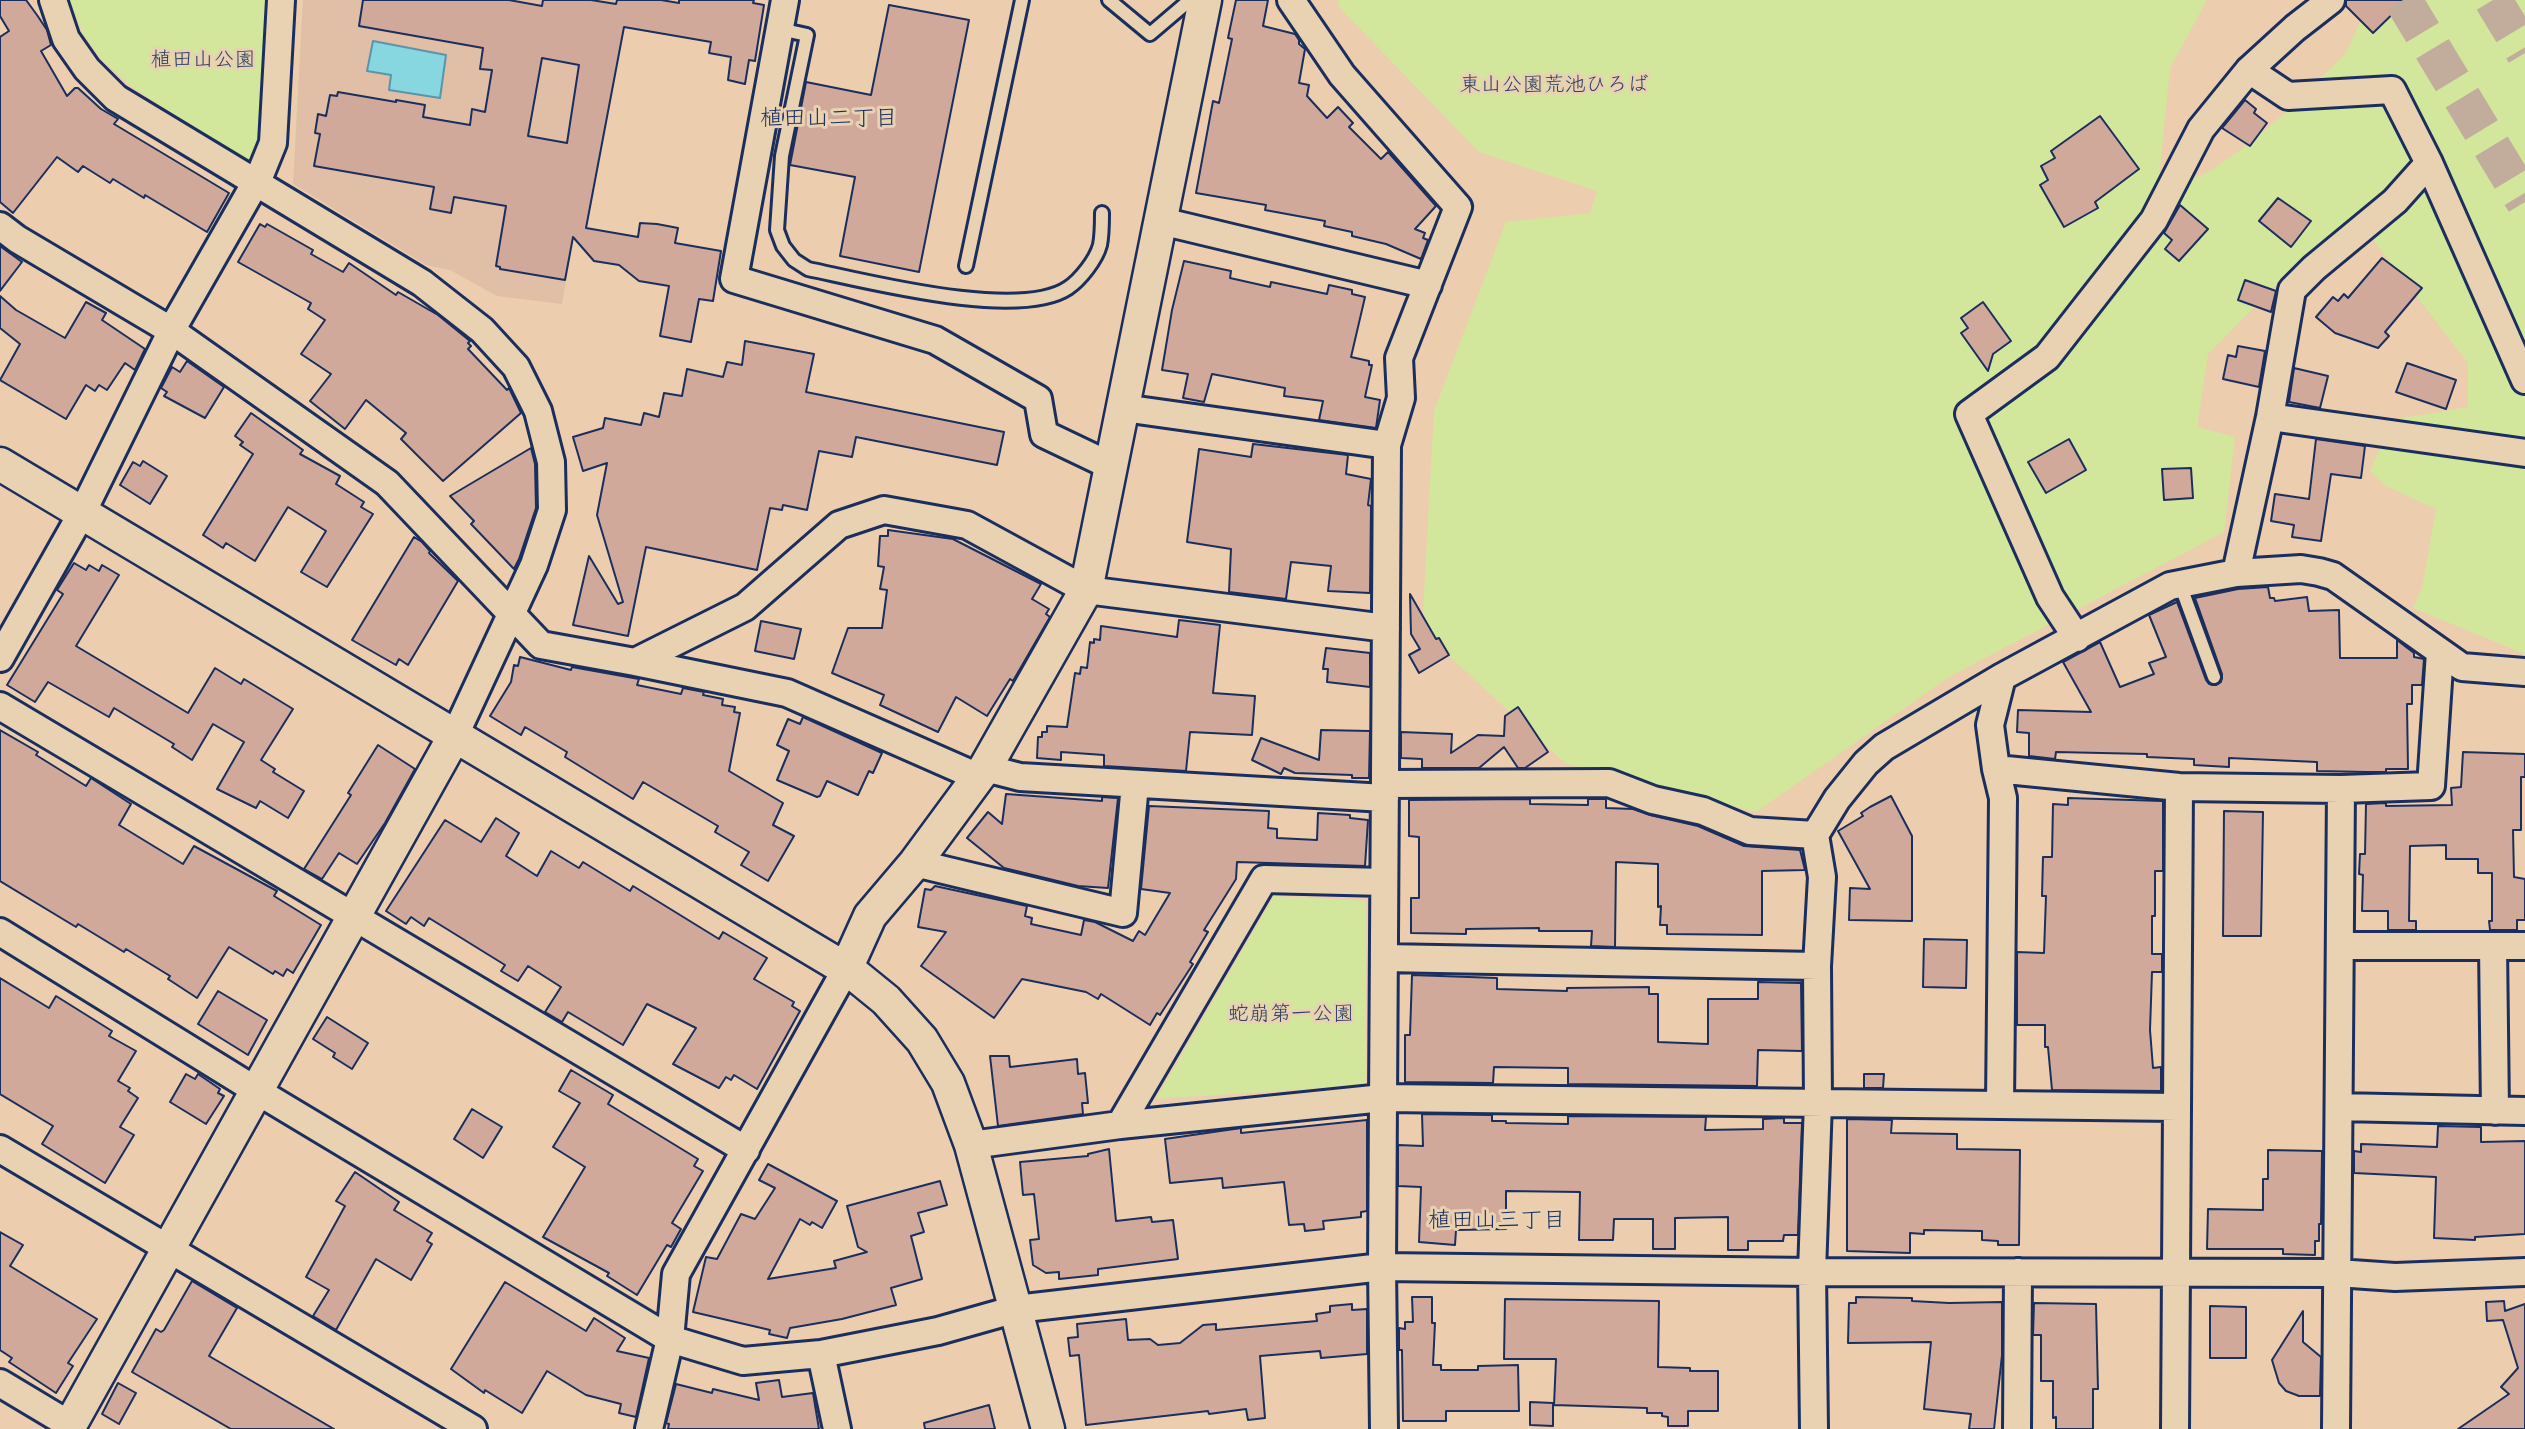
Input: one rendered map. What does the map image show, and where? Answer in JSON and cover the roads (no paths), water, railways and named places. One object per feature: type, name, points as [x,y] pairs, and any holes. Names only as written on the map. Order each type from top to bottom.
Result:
[{"type":"street","points":[[0,1383],[69,1427],[455,735],[534,565],[552,510],[551,462],[538,411],[516,367],[482,330],[422,283],[116,98],[87,69],[66,39],[53,0]]},
{"type":"street","points":[[0,658],[82,513],[172,331],[256,182],[273,143],[281,0]]},
{"type":"street","points":[[785,0],[734,279],[935,340],[1038,399],[1044,434],[1111,466]]},
{"type":"street","points":[[649,1429],[670,1339],[676,1274],[846,969],[870,916],[915,863],[981,773],[1086,590],[1205,0]]},
{"type":"street","points":[[1291,0],[1342,75],[1458,207],[1399,358],[1401,398],[1387,445],[1381,1267],[1384,1429]]},
{"type":"street","points":[[2077,638],[2050,597],[1969,414],[2047,356],[2154,220],[2201,129],[2249,69],[2331,0]]},
{"type":"street","points":[[2249,69],[2288,96],[2392,90],[2429,163],[2525,380]]},
{"type":"street","points":[[2236,573],[2270,417],[2292,290],[2395,201],[2429,163]]},
{"type":"street","points":[[1161,221],[1428,285]]},
{"type":"street","points":[[0,226],[17,239],[172,331],[387,483],[541,645],[787,693],[981,773],[1135,784],[1385,791],[1609,783],[1653,800],[1703,811],[1749,831],[1815,835]]},
{"type":"street","points":[[1123,408],[1387,445]]},
{"type":"street","points":[[2270,417],[2525,453]]},
{"type":"street","points":[[0,464],[846,969],[886,1000],[922,1040],[948,1083],[971,1145],[1048,1429]]},
{"type":"street","points":[[635,662],[745,607],[839,525],[884,510],[967,525],[1086,590],[1386,628]]},
{"type":"street","points":[[1814,1429],[1812,1272],[1818,1102],[1817,966],[1822,877],[1815,835],[1837,799],[1866,763],[2002,677],[2170,586],[2236,573],[2301,569],[2333,576],[2462,667],[2525,672]]},
{"type":"street","points":[[1996,769],[2179,787],[2341,789],[2431,786],[2440,652]]},
{"type":"street","points":[[2000,1105],[2003,798],[1990,725],[2002,677]]},
{"type":"street","points":[[0,706],[746,1150]]},
{"type":"street","points":[[915,863],[1124,913],[1135,784]]},
{"type":"street","points":[[2175,1429],[2179,787]]},
{"type":"street","points":[[2336,1429],[2341,789]]},
{"type":"street","points":[[1119,1125],[1264,879],[1384,882]]},
{"type":"street","points":[[0,932],[257,1091],[670,1339],[743,1361],[821,1354],[938,1331],[1016,1309],[1381,1267],[1812,1272],[2337,1273],[2395,1277],[2525,1272]]},
{"type":"street","points":[[2340,946],[2525,946]]},
{"type":"street","points":[[2493,946],[2495,1111]]},
{"type":"street","points":[[1384,958],[1817,966]]},
{"type":"street","points":[[971,1145],[1119,1125],[1383,1098],[2177,1107]]},
{"type":"street","points":[[2339,1107],[2525,1111]]},
{"type":"street","points":[[0,1149],[472,1429]]},
{"type":"street","points":[[2017,1429],[2018,1272]]},
{"type":"street","points":[[821,1354],[836,1429]]},
{"type":"lane","points":[[966,266],[1022,0]]},
{"type":"lane","points":[[1109,0],[1150,34],[1190,0]]},
{"type":"lane","points":[[780,29],[807,35],[782,156],[778,230],[783,246],[794,260],[808,269],[941,296],[1015,301],[1043,299],[1068,288],[1084,272],[1100,247],[1102,213]]},
{"type":"lane","points":[[2180,584],[2214,677]]},
{"type":"water","points":[[373,41],[446,55],[440,98],[389,90],[391,75],[367,71]]},
{"type":"tunnel","points":[[2403,0],[2525,202]]},
{"type":"tunnel","points":[[2493,0],[2525,53]]},
{"type":"district","name":"植田山二丁目","points":[[829,119]]},
{"type":"district","name":"植田山三丁目","points":[[1497,1221]]},
{"type":"park label","name":"植田山公園","points":[[203,61]]},
{"type":"park label","name":"東山公園荒池ひろば","points":[[1554,86]]},
{"type":"park label","name":"蛇崩第一公園","points":[[1291,1015]]}]
